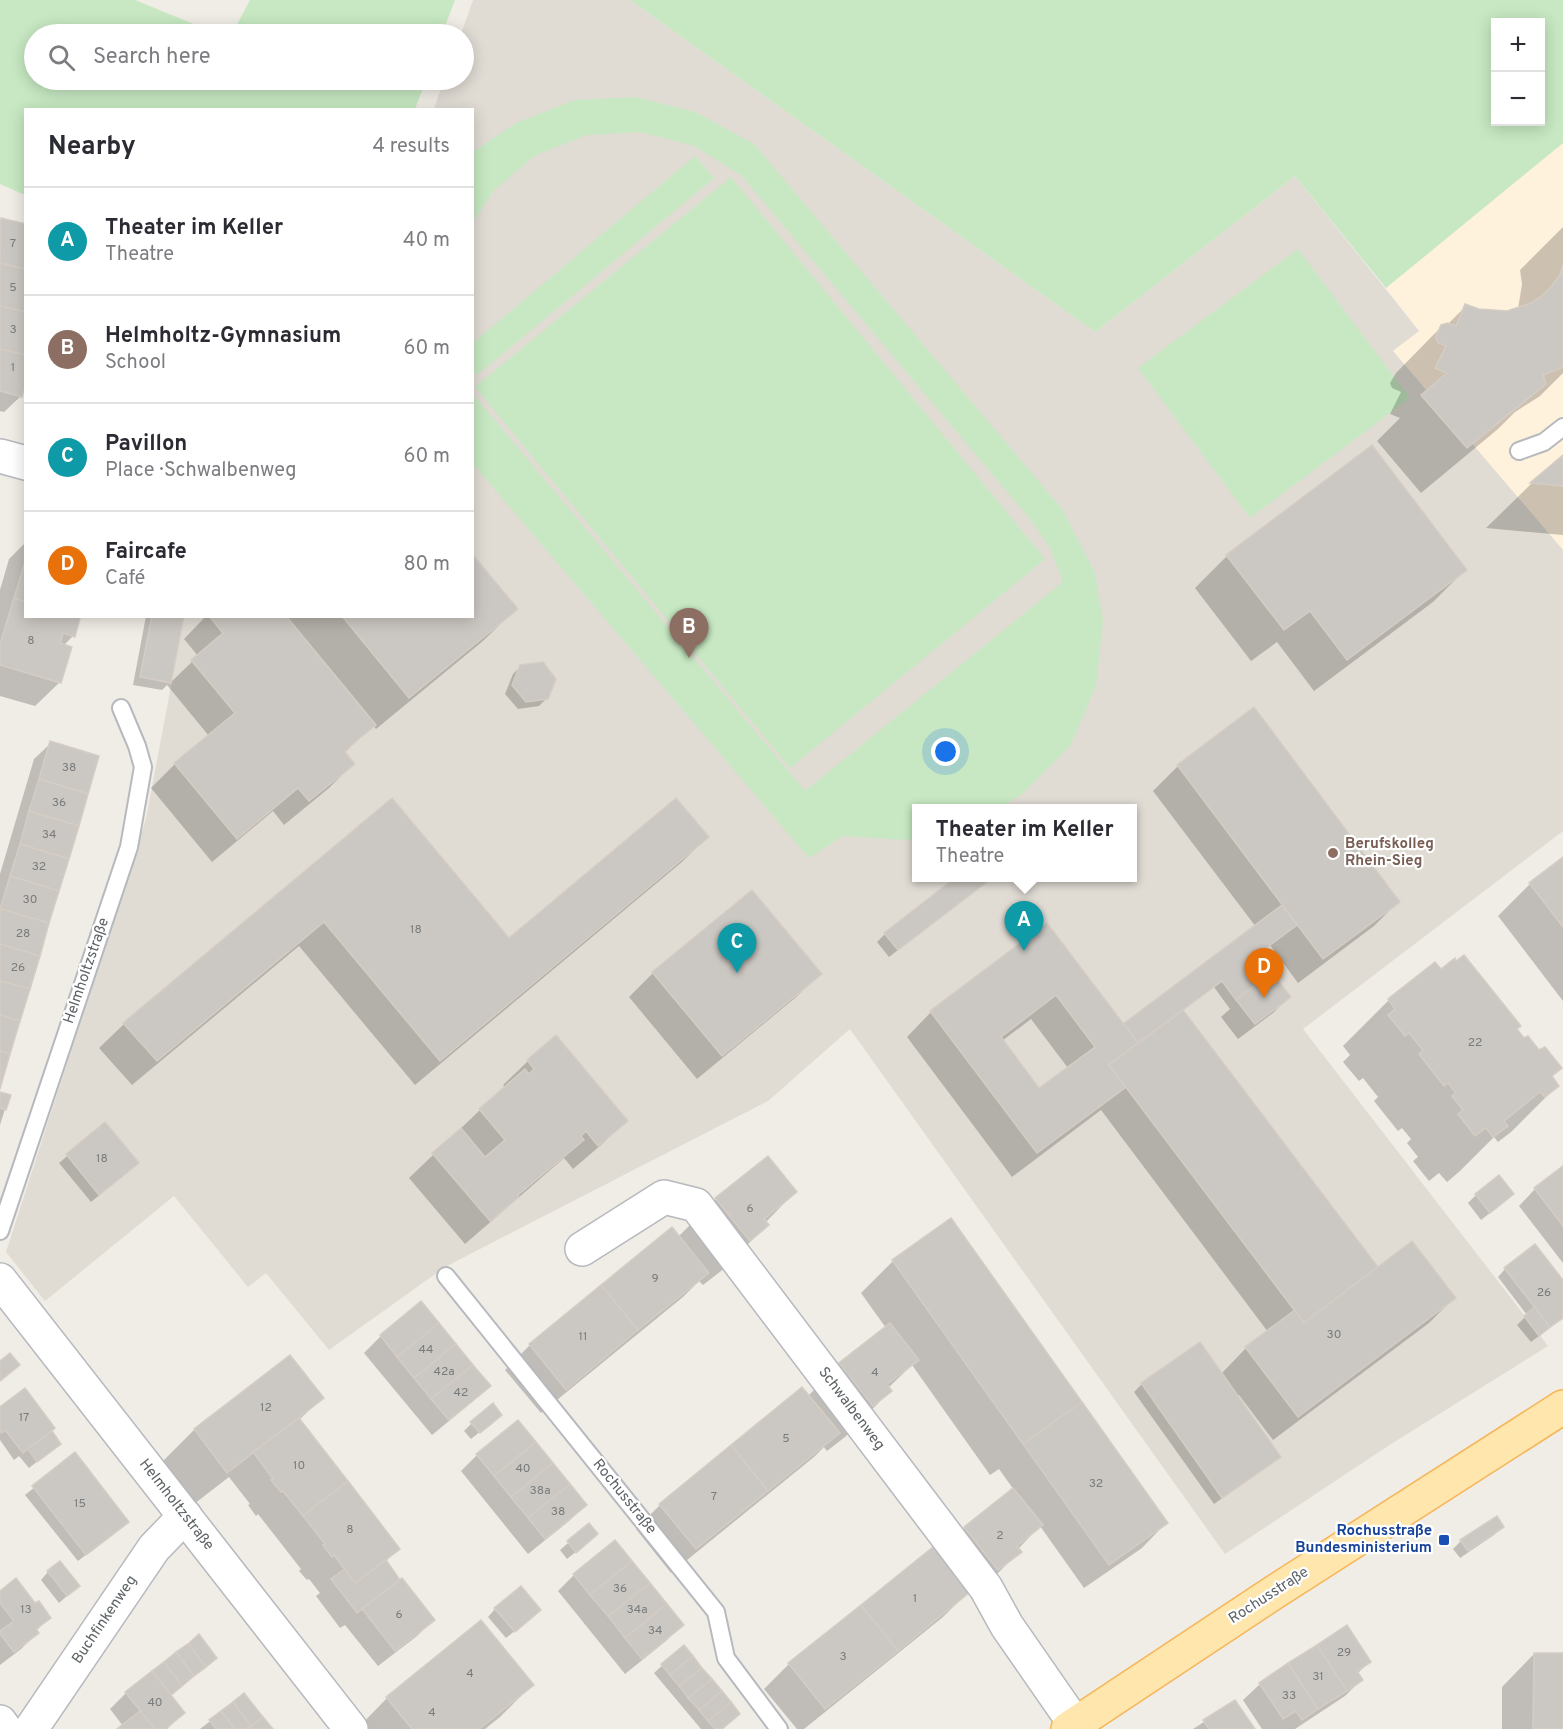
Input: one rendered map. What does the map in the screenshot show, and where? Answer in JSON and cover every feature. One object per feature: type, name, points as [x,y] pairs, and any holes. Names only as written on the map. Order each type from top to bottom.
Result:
[{"type":"main road","name":"Rochusstraße","points":[[1072,1727],[1283,1587],[1563,1407]]},
{"type":"street","points":[[0,456],[24,462]]},
{"type":"street","name":"Schwalbenweg","points":[[582,1249],[664,1197],[696,1205],[986,1588],[1007,1626],[1072,1727]]},
{"type":"street","name":"Helmholtzstraße","points":[[0,1280],[351,1729]]},
{"type":"street","name":"Buchfinkenweg","points":[[30,1729],[154,1548],[184,1516]]},
{"type":"street","points":[[0,1722],[5,1729]]},
{"type":"lane","points":[[1519,451],[1544,442],[1563,427]]},
{"type":"lane","name":"Helmholtzstraße","points":[[0,1231],[129,847],[143,767],[121,708]]},
{"type":"lane","name":"Rochusstraße","points":[[446,1276],[716,1612],[726,1658],[779,1729]]},
{"type":"shaded area","points":[[473,0],[630,0],[1095,332],[1295,176],[1419,331],[1393,351],[1563,550],[1563,831],[1303,1029],[1548,1346],[1388,1446],[1225,1554],[850,1029],[768,1101],[445,1267],[329,1350],[266,1273],[248,1287],[174,1196],[45,1301],[6,1252],[146,819],[184,618],[474,618],[474,108],[434,108],[441,90],[474,90],[474,24],[465,24]]},
{"type":"shaded area","points":[[1563,143],[1563,550],[1392,350],[1419,331],[1386,288]]},
{"type":"green space","points":[[0,0],[135,0],[194,24],[24,24],[24,90],[422,90],[415,108],[24,108],[24,195],[0,184]]},
{"type":"green space","points":[[250,0],[455,0],[446,24],[237,24]]},
{"type":"green space","points":[[630,0],[1563,0],[1563,143],[1386,288],[1295,176],[1095,332]]},
{"type":"green space","points":[[635,97],[695,112],[754,144],[1062,509],[1095,573],[1103,621],[1096,686],[1070,746],[1021,795],[1005,804],[912,804],[912,839],[843,836],[809,858],[474,465],[474,395],[805,791],[1063,582],[1050,548],[1030,519],[741,175],[694,146],[641,132],[587,135],[536,155],[494,190],[474,220],[474,151],[516,123],[575,100]]},
{"type":"green space","points":[[695,156],[714,178],[477,375],[474,371],[474,342]]},
{"type":"green space","points":[[731,177],[1045,559],[790,768],[475,387]]},
{"type":"green space","points":[[1298,249],[1410,398],[1250,518],[1138,368]]},
{"type":"building","points":[[1,218],[24,224],[24,269],[0,263]]},
{"type":"building","points":[[0,263],[24,269],[24,312],[0,306]]},
{"type":"building","points":[[1563,265],[1563,367],[1543,375],[1546,384],[1467,448],[1421,395],[1447,373],[1435,368],[1446,346],[1437,342],[1436,336],[1441,325],[1448,323],[1456,326],[1465,304],[1479,309],[1507,311],[1531,303],[1552,286],[1560,275]]},
{"type":"building","points":[[0,306],[24,312],[24,355],[0,349]]},
{"type":"building","points":[[0,349],[24,355],[22,397],[0,391]]},
{"type":"building","points":[[1372,445],[1467,570],[1347,660],[1310,611],[1284,630],[1226,555]]},
{"type":"building","points":[[1563,455],[1563,486],[1530,483]]},
{"type":"building","points":[[474,556],[518,609],[409,698],[344,618],[474,618]]},
{"type":"building","points":[[24,566],[24,601],[14,598]]},
{"type":"building","points":[[14,598],[24,601],[24,618],[80,618],[75,637],[63,633],[60,643],[72,647],[61,683],[0,665],[0,644]]},
{"type":"building","points":[[152,618],[184,618],[171,683],[140,677]]},
{"type":"building","points":[[211,618],[288,618],[376,725],[344,751],[355,764],[309,801],[298,788],[237,839],[174,763],[235,713],[191,660],[223,633]]},
{"type":"building","points":[[543,662],[556,679],[548,699],[526,702],[512,685],[520,665]]},
{"type":"building","points":[[1254,707],[1400,902],[1323,959],[1177,765]]},
{"type":"building","points":[[50,741],[99,756],[88,794],[39,779]]},
{"type":"building","points":[[39,779],[88,794],[79,826],[29,811]]},
{"type":"building","points":[[392,798],[509,938],[676,798],[709,837],[440,1061],[324,922],[157,1061],[123,1023]]},
{"type":"building","points":[[29,811],[79,826],[69,859],[20,844]]},
{"type":"building","points":[[20,844],[69,859],[59,891],[10,876]]},
{"type":"building","points":[[1563,857],[1563,927],[1529,883]]},
{"type":"building","points":[[10,876],[59,891],[49,923],[0,909]]},
{"type":"building","points":[[950,882],[987,882],[898,950],[884,933]]},
{"type":"building","points":[[752,890],[822,974],[722,1056],[652,972]]},
{"type":"building","points":[[1282,905],[1297,925],[1258,954],[1272,973],[1236,1000],[1222,981],[1138,1043],[1123,1024]]},
{"type":"building","points":[[0,909],[49,923],[40,956],[0,944]]},
{"type":"building","points":[[1047,923],[1138,1043],[1109,1065],[1126,1087],[1037,1153],[930,1011]],"holes":[[[1056,995],[1095,1047],[1039,1088],[1001,1037]]]},
{"type":"building","points":[[0,944],[40,956],[30,989],[0,981]]},
{"type":"building","points":[[1464,955],[1521,1026],[1517,1029],[1524,1038],[1528,1036],[1539,1050],[1545,1047],[1562,1068],[1552,1076],[1559,1086],[1545,1097],[1540,1092],[1504,1121],[1508,1126],[1493,1137],[1486,1128],[1475,1136],[1458,1114],[1463,1110],[1452,1096],[1456,1093],[1448,1083],[1444,1086],[1419,1054],[1423,1050],[1409,1033],[1405,1036],[1388,1015],[1395,1009],[1388,999],[1435,962],[1441,969],[1455,958],[1456,961]]},
{"type":"building","points":[[1272,973],[1291,997],[1255,1024],[1236,1000]]},
{"type":"building","points":[[0,981],[30,989],[20,1021],[0,1015]]},
{"type":"building","points":[[1183,1010],[1378,1267],[1304,1323],[1109,1065]]},
{"type":"building","points":[[0,1015],[20,1021],[10,1054],[0,1051]]},
{"type":"building","points":[[556,1035],[628,1121],[598,1146],[586,1131],[581,1136],[584,1140],[490,1221],[432,1153],[461,1128],[485,1157],[505,1140],[479,1109],[525,1069],[529,1074],[534,1069],[527,1060]]},
{"type":"building","points":[[0,1051],[10,1054],[0,1089]]},
{"type":"building","points":[[0,1092],[11,1095],[6,1110],[0,1108]]},
{"type":"building","points":[[105,1122],[139,1163],[99,1195],[66,1154]]},
{"type":"building","points":[[768,1156],[797,1192],[764,1219],[769,1225],[750,1241],[715,1198]]},
{"type":"building","points":[[1563,1166],[1563,1226],[1534,1188]]},
{"type":"building","points":[[1499,1175],[1514,1194],[1490,1213],[1475,1194]]},
{"type":"building","points":[[951,1218],[1082,1402],[1023,1444],[892,1260]]},
{"type":"building","points":[[672,1227],[709,1273],[638,1330],[601,1285]]},
{"type":"building","points":[[1412,1241],[1456,1298],[1298,1417],[1245,1347],[1295,1310],[1304,1323]]},
{"type":"building","points":[[1535,1244],[1563,1280],[1563,1318],[1550,1327],[1504,1268]]},
{"type":"building","points":[[601,1285],[638,1330],[566,1390],[529,1344]]},
{"type":"building","points":[[421,1301],[439,1323],[397,1357],[380,1335]]},
{"type":"building","points":[[1535,1307],[1550,1327],[1539,1336],[1524,1316]]},
{"type":"building","points":[[439,1323],[456,1344],[414,1378],[397,1357]]},
{"type":"building","points":[[890,1323],[919,1360],[887,1384],[892,1391],[873,1406],[839,1363]]},
{"type":"building","points":[[1200,1342],[1281,1457],[1222,1498],[1141,1383]]},
{"type":"building","points":[[456,1344],[473,1365],[431,1399],[414,1378]]},
{"type":"building","points":[[10,1353],[20,1365],[0,1381],[0,1361]]},
{"type":"building","points":[[290,1355],[324,1398],[227,1473],[194,1429]]},
{"type":"building","points":[[473,1365],[491,1386],[449,1420],[431,1399]]},
{"type":"building","points":[[802,1387],[840,1433],[768,1491],[731,1445]]},
{"type":"building","points":[[25,1388],[55,1428],[23,1453],[5,1430],[2,1433],[0,1431],[0,1407]]},
{"type":"building","points":[[1082,1402],[1168,1523],[1109,1565],[1023,1444]]},
{"type":"building","points":[[493,1403],[502,1415],[480,1433],[470,1422]]},
{"type":"building","points":[[299,1418],[348,1481],[303,1516],[271,1480],[273,1479],[253,1452]]},
{"type":"building","points":[[518,1420],[536,1442],[494,1476],[476,1454]]},
{"type":"building","points":[[52,1431],[61,1444],[37,1462],[28,1449]]},
{"type":"building","points":[[536,1442],[553,1463],[511,1497],[494,1476]]},
{"type":"building","points":[[731,1445],[768,1491],[696,1549],[659,1504]]},
{"type":"building","points":[[75,1452],[129,1522],[86,1555],[32,1486]]},
{"type":"building","points":[[553,1463],[570,1484],[528,1518],[511,1497]]},
{"type":"building","points":[[348,1481],[400,1549],[355,1583],[334,1555],[332,1557],[303,1516]]},
{"type":"building","points":[[570,1484],[587,1505],[545,1539],[528,1518]]},
{"type":"building","points":[[1013,1488],[1043,1525],[1017,1546],[1022,1552],[998,1570],[964,1527]]},
{"type":"building","points":[[1497,1516],[1504,1527],[1468,1551],[1460,1540]]},
{"type":"building","points":[[589,1523],[598,1534],[576,1553],[567,1541]]},
{"type":"building","points":[[615,1540],[632,1561],[590,1595],[573,1574]]},
{"type":"building","points":[[933,1547],[970,1592],[898,1651],[861,1605]]},
{"type":"building","points":[[386,1560],[400,1580],[357,1613],[331,1579],[345,1569],[355,1583]]},
{"type":"building","points":[[60,1561],[80,1586],[67,1596],[47,1571]]},
{"type":"building","points":[[632,1561],[650,1583],[608,1616],[590,1595]]},
{"type":"building","points":[[16,1578],[35,1603],[39,1601],[51,1618],[36,1629],[39,1633],[14,1652],[0,1634],[0,1631],[14,1621],[0,1603],[0,1591]]},
{"type":"building","points":[[402,1578],[435,1620],[395,1651],[362,1609]]},
{"type":"building","points":[[650,1583],[667,1604],[625,1638],[608,1616]]},
{"type":"building","points":[[521,1586],[541,1610],[515,1632],[494,1608]]},
{"type":"building","points":[[667,1604],[684,1625],[642,1659],[625,1638]]},
{"type":"building","points":[[861,1605],[898,1651],[825,1709],[788,1663]]},
{"type":"building","points":[[481,1620],[534,1685],[479,1729],[412,1729],[386,1697]]},
{"type":"building","points":[[1347,1625],[1371,1662],[1357,1671],[1363,1680],[1347,1691],[1317,1645]]},
{"type":"building","points":[[199,1634],[217,1658],[206,1667],[188,1644]]},
{"type":"building","points":[[188,1644],[206,1667],[194,1676],[176,1652]]},
{"type":"building","points":[[684,1645],[693,1656],[670,1675],[661,1664]]},
{"type":"building","points":[[1317,1645],[1347,1691],[1318,1709],[1288,1663]]},
{"type":"building","points":[[176,1652],[194,1676],[182,1686],[164,1662]]},
{"type":"building","points":[[1534,1653],[1563,1653],[1563,1729],[1533,1729]]},
{"type":"building","points":[[693,1656],[702,1668],[679,1686],[670,1675]]},
{"type":"building","points":[[164,1662],[182,1686],[171,1695],[152,1671]]},
{"type":"building","points":[[1288,1663],[1318,1709],[1302,1720],[1296,1711],[1283,1719],[1259,1683]]},
{"type":"building","points":[[702,1668],[712,1679],[688,1698],[679,1686]]},
{"type":"building","points":[[152,1671],[185,1713],[165,1729],[155,1729],[125,1692]]},
{"type":"building","points":[[712,1679],[722,1691],[699,1710],[688,1698]]},
{"type":"building","points":[[722,1691],[731,1702],[708,1721],[699,1710]]},
{"type":"building","points":[[244,1693],[263,1717],[251,1726],[233,1702]]},
{"type":"building","points":[[1235,1700],[1255,1729],[1209,1729],[1203,1720]]},
{"type":"building","points":[[233,1702],[251,1726],[247,1729],[235,1729],[221,1711]]},
{"type":"building","points":[[731,1702],[740,1714],[722,1729],[715,1729],[708,1721]]},
{"type":"building","points":[[140,1711],[155,1729],[117,1729]]},
{"type":"building","points":[[221,1711],[235,1729],[216,1729],[209,1720]]},
{"type":"building","points":[[263,1717],[273,1729],[247,1729]]},
{"type":"place","name":"Helmholtz-Gymnasium","points":[[689,658]]},
{"type":"place","name":"Berufskolleg Rhein-Sieg","points":[[1333,853]]},
{"type":"place","name":"Theater im Keller","points":[[1024,951]]},
{"type":"place","name":"Pavillon","points":[[737,973]]},
{"type":"place","name":"Faircafe","points":[[1264,998]]},
{"type":"place","name":"Rochusstraße Bundesministerium","points":[[1444,1540]]}]
